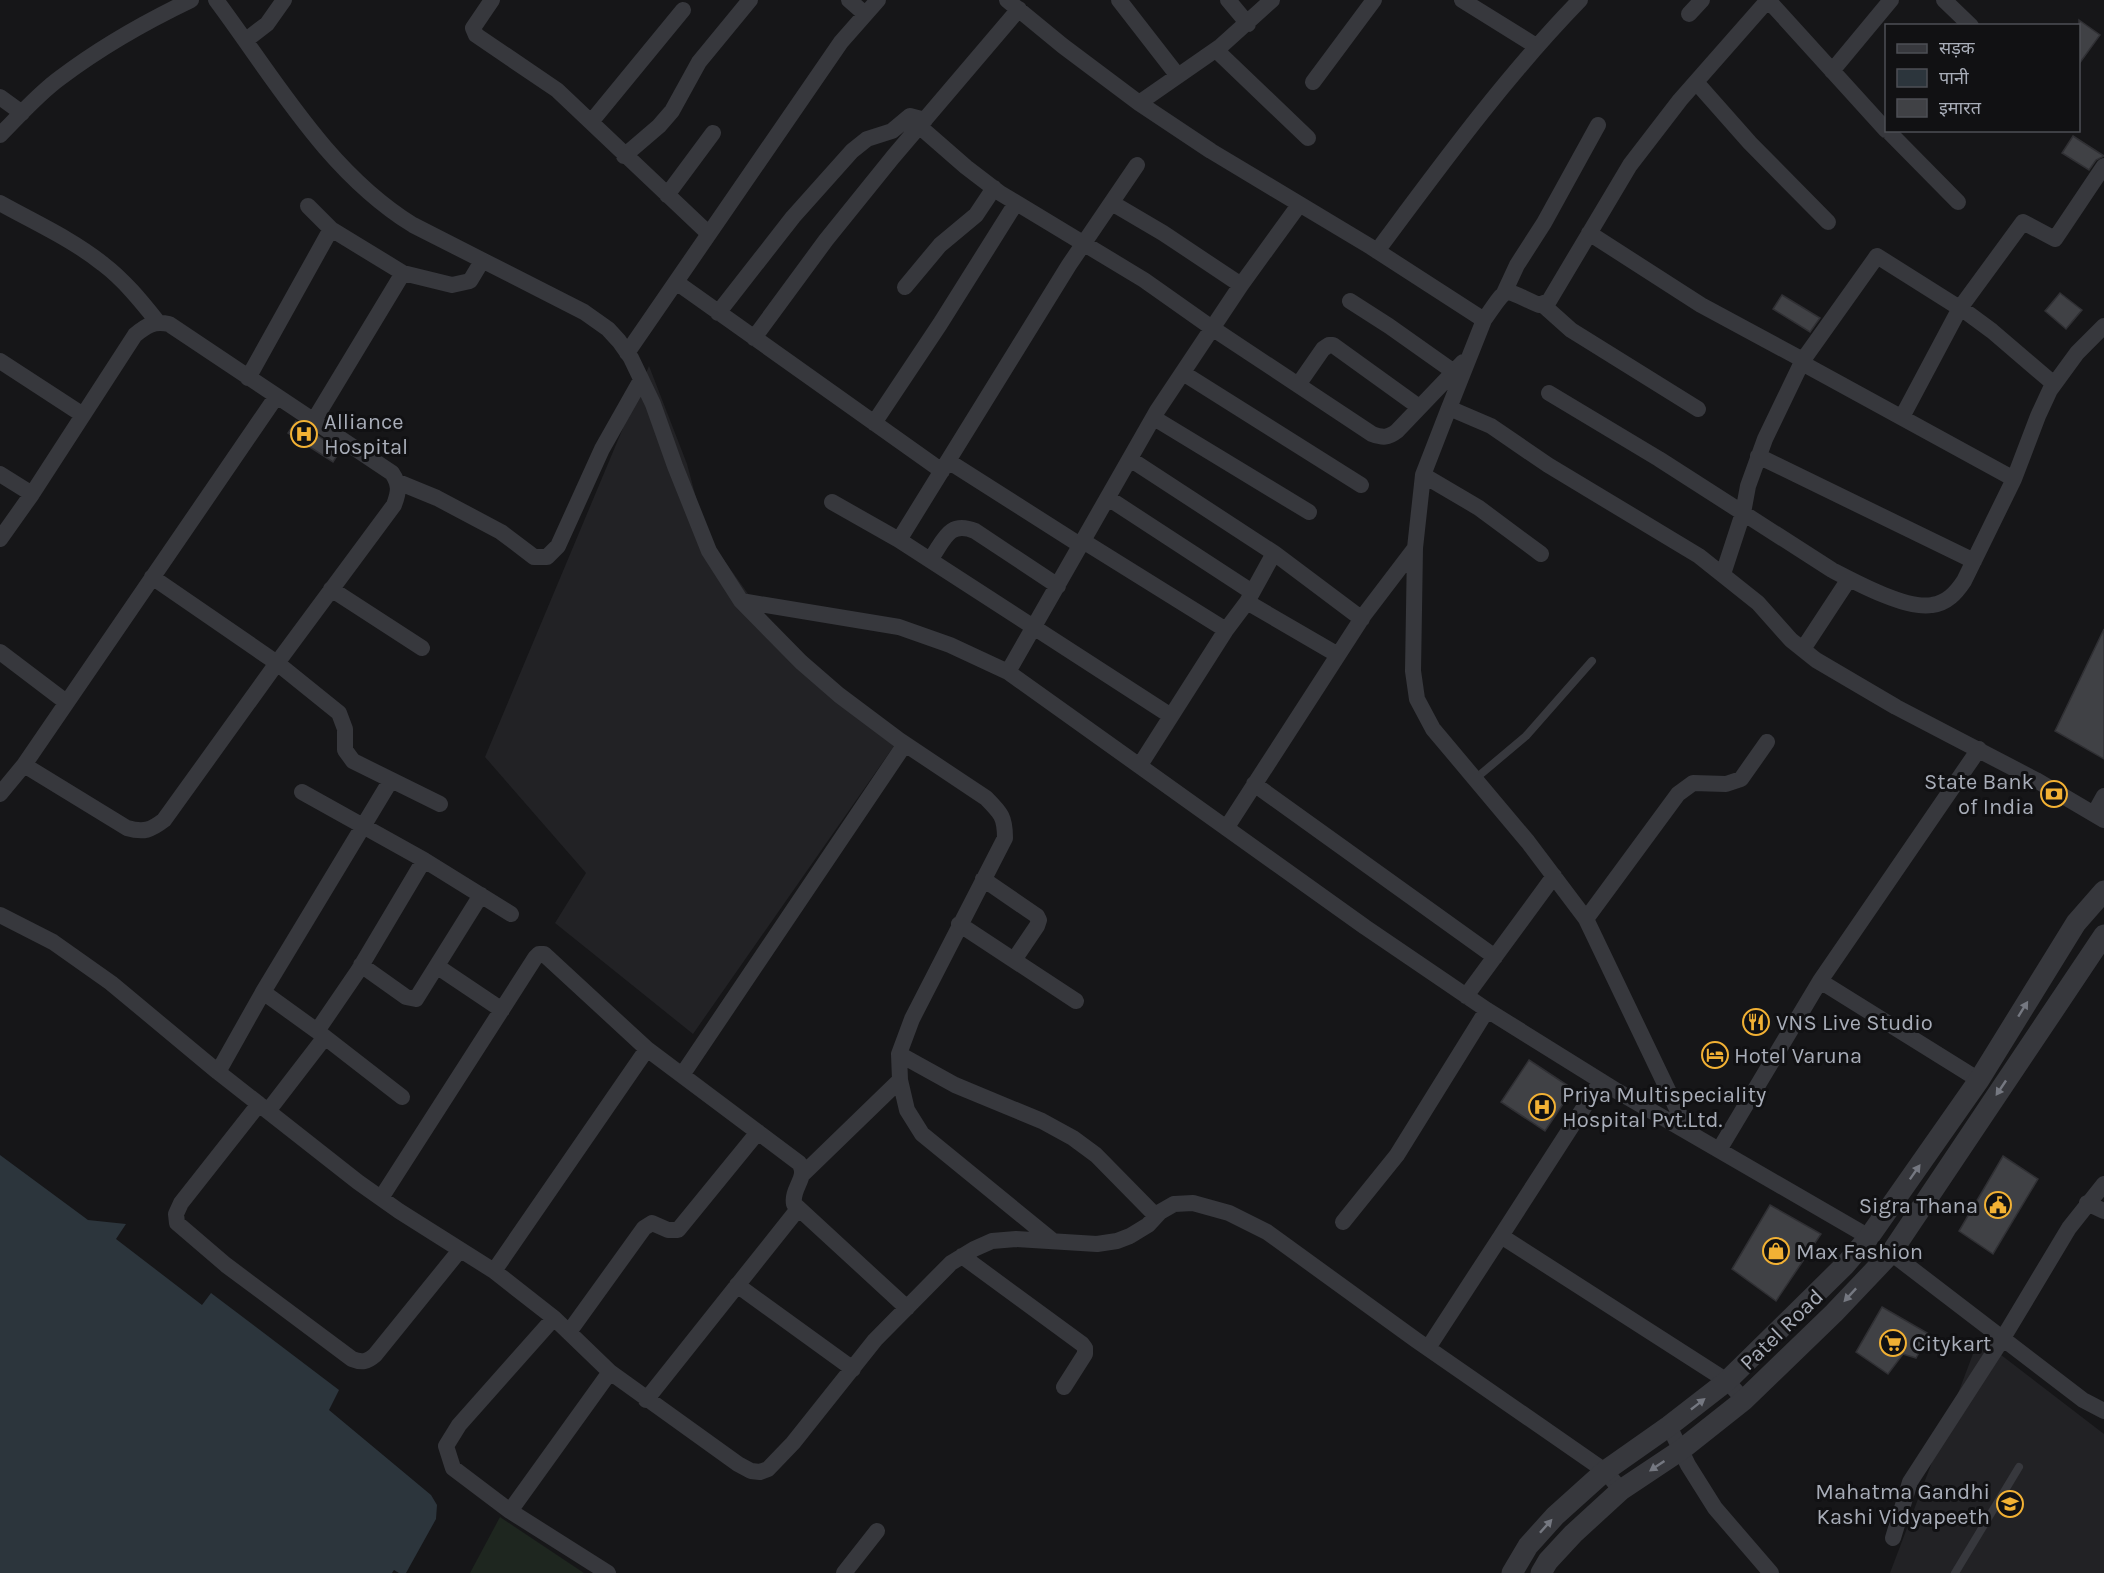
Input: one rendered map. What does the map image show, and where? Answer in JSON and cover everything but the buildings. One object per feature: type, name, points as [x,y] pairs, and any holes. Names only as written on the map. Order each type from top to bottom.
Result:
[{"type":"street","points":[[0,135],[58,79],[146,23],[191,0]]},
{"type":"street","points":[[216,0],[308,125],[365,191],[387,209],[413,225],[584,312],[608,329],[627,353],[653,404],[709,551],[741,601],[801,663],[839,694],[905,744],[986,798],[997,809],[1005,822],[1005,838],[912,1019],[899,1054],[900,1080],[908,1110],[922,1134],[1053,1241]]},
{"type":"street","points":[[246,40],[267,24],[284,0]]},
{"type":"street","points":[[492,0],[473,28],[476,35],[557,90],[624,156],[709,234]]},
{"type":"street","points":[[624,156],[672,111],[699,62],[750,0]]},
{"type":"street","points":[[849,0],[865,14]]},
{"type":"street","points":[[627,353],[841,42],[878,0]]},
{"type":"street","points":[[1119,0],[1178,76]]},
{"type":"street","points":[[1228,0],[1248,24]]},
{"type":"street","points":[[1139,103],[1215,50],[1248,24],[1272,0]]},
{"type":"street","points":[[1313,82],[1374,0]]},
{"type":"street","points":[[1461,0],[1536,46]]},
{"type":"street","points":[[1377,251],[1446,159],[1536,46],[1580,0]]},
{"type":"street","points":[[1689,14],[1702,0]]},
{"type":"street","points":[[1543,305],[1548,301],[1630,165],[1655,131],[1768,0],[1885,128]]},
{"type":"street","points":[[1832,71],[1891,0]]},
{"type":"street","points":[[1944,0],[1969,24]]},
{"type":"street","points":[[754,338],[826,240],[922,123],[1013,5],[1139,103],[1211,151],[1377,251],[1484,320]]},
{"type":"street","points":[[591,122],[683,10]]},
{"type":"street","points":[[1215,50],[1308,138]]},
{"type":"street","points":[[1696,82],[1750,142],[1828,222]]},
{"type":"street","points":[[0,97],[22,113]]},
{"type":"street","points":[[718,313],[793,217],[860,143],[874,135],[892,131],[910,116],[922,123],[966,167],[994,188],[1144,280],[1372,434],[1382,437],[1397,431],[1470,354]]},
{"type":"street","points":[[1598,125],[1544,224],[1517,265],[1504,293],[1484,320],[1422,475],[1415,548],[1413,671],[1417,699],[1433,729],[1528,842],[1586,919],[1688,1132]]},
{"type":"street","points":[[1889,132],[1958,202]]},
{"type":"street","points":[[667,195],[713,133]]},
{"type":"street","points":[[899,540],[1083,244],[1137,165]]},
{"type":"street","points":[[1902,417],[1960,308],[2023,222],[2055,240],[2104,166]]},
{"type":"street","points":[[905,288],[940,245],[976,215],[994,188]]},
{"type":"street","points":[[0,203],[102,263],[157,321],[169,324],[392,473],[398,482],[399,494],[394,505],[164,820],[151,830],[139,831],[127,828],[24,765]]},
{"type":"street","points":[[874,423],[1016,203]]},
{"type":"street","points":[[1112,203],[1163,233],[1241,285]]},
{"type":"street","points":[[1008,672],[1154,418],[1241,285],[1299,204]]},
{"type":"street","points":[[308,206],[331,229],[403,273],[452,285],[470,281],[482,261]]},
{"type":"street","points":[[248,378],[331,229]]},
{"type":"street","points":[[1589,233],[1701,305],[2014,479]]},
{"type":"street","points":[[1724,574],[1758,456],[1802,361],[1877,256],[1992,331],[2054,384]]},
{"type":"street","points":[[313,422],[403,273]]},
{"type":"street","points":[[676,282],[874,423],[1082,543],[1226,630]]},
{"type":"street","points":[[1504,293],[1513,292],[1533,303],[1543,305],[1571,330],[1698,409]]},
{"type":"street","points":[[1350,301],[1454,372]]},
{"type":"street","points":[[0,539],[32,494],[135,335],[145,326],[157,321]]},
{"type":"street","points":[[1549,393],[1849,579],[1905,602],[1921,606],[1932,605],[1946,601],[1956,593],[2014,479],[2038,416],[2054,384],[2078,353],[2104,327]]},
{"type":"street","points":[[1298,385],[1323,349],[1333,345],[1419,407]]},
{"type":"street","points":[[0,361],[83,415]]},
{"type":"street","points":[[1183,373],[1361,485]]},
{"type":"street","points":[[398,482],[436,498],[501,532],[534,557],[547,557],[558,546],[597,459],[641,380]]},
{"type":"street","points":[[0,794],[24,765],[276,397]]},
{"type":"street","points":[[1449,408],[1491,426],[1548,465],[1699,556],[1758,603],[1791,640],[1816,660],[1896,707],[1979,749],[2099,817],[2104,796]]},
{"type":"street","points":[[1154,418],[1309,512]]},
{"type":"street","points":[[1758,456],[1974,561]]},
{"type":"street","points":[[1130,459],[1274,553],[1362,619]]},
{"type":"street","points":[[0,474],[32,494]]},
{"type":"street","points":[[1422,475],[1479,508],[1541,554]]},
{"type":"street","points":[[1108,498],[1249,597],[1338,655]]},
{"type":"street","points":[[832,502],[899,540],[1171,716]]},
{"type":"street","points":[[930,560],[950,532],[957,527],[965,527],[975,531],[1058,585]]},
{"type":"street","points":[[1227,827],[1362,619],[1415,548]]},
{"type":"street","points":[[1140,765],[1249,597],[1274,553]]},
{"type":"street","points":[[153,577],[277,663],[339,713],[344,723],[345,750],[349,757],[440,804]]},
{"type":"street","points":[[1803,649],[1849,579]]},
{"type":"street","points":[[331,589],[422,648]]},
{"type":"street","points":[[741,601],[899,627],[950,645],[1008,672],[1356,920],[1487,1010],[1601,1081],[1869,1237]]},
{"type":"street","points":[[0,652],[66,702]]},
{"type":"street","points":[[1586,919],[1677,794],[1693,783],[1726,784],[1742,779],[1767,742]]},
{"type":"street","points":[[682,1075],[905,744]]},
{"type":"street","points":[[1719,1150],[1820,981],[1979,749]]},
{"type":"street","points":[[218,1072],[263,992],[391,780]]},
{"type":"street","points":[[1254,784],[1495,957]]},
{"type":"street","points":[[302,792],[424,860],[511,914]]},
{"type":"street","points":[[424,860],[321,1034],[263,1107],[181,1203],[176,1214],[177,1223],[226,1265],[352,1359],[360,1362],[367,1361],[375,1355],[460,1250]]},
{"type":"street","points":[[1466,996],[1554,876]]},
{"type":"street","points":[[983,879],[1037,916],[1039,920],[1014,960]]},
{"type":"street","name":"Patel Road","points":[[1512,1573],[1528,1546],[1555,1516],[1605,1471],[1670,1426],[1727,1381],[1816,1296],[1869,1237],[1979,1080],[2076,923],[2104,891]]},
{"type":"street","points":[[361,966],[406,997],[413,999],[420,996],[481,895]]},
{"type":"street","points":[[0,915],[53,942],[111,982],[218,1072],[381,1198],[495,1271],[555,1318],[610,1371],[646,1400],[751,1471],[760,1472],[768,1469],[794,1443],[875,1341],[951,1263],[962,1256],[992,1241],[1016,1239],[1097,1244],[1117,1242],[1148,1225],[1156,1216],[1174,1204],[1193,1203],[1229,1213],[1267,1232],[1605,1471],[1620,1490]]},
{"type":"street","points":[[959,924],[1076,1001]]},
{"type":"street","name":"Patel Road","points":[[1545,1567],[1573,1533],[1620,1490],[1681,1450],[1743,1400],[1834,1313],[1891,1253],[2103,938]]},
{"type":"street","points":[[381,1198],[539,954],[544,954],[647,1048],[799,1162],[803,1168],[803,1174]]},
{"type":"street","points":[[438,967],[502,1010]]},
{"type":"street","points":[[1820,981],[1979,1080]]},
{"type":"street","points":[[263,992],[402,1097]]},
{"type":"street","points":[[1342,1222],[1397,1155],[1487,1010]]},
{"type":"street","points":[[495,1271],[647,1048]]},
{"type":"street","points":[[899,1054],[955,1085],[1042,1121],[1073,1138],[1096,1155],[1156,1216]]},
{"type":"street","points":[[900,1080],[803,1174],[793,1192],[794,1204],[798,1209],[908,1308]]},
{"type":"street","points":[[1428,1348],[1601,1081]]},
{"type":"street","points":[[569,1332],[644,1228],[652,1223],[668,1230],[678,1230],[758,1132]]},
{"type":"street","points":[[1893,1538],[1910,1482],[2003,1338],[2069,1228],[2104,1184]]},
{"type":"street","points":[[2087,1203],[2104,1211]]},
{"type":"street","points":[[646,1400],[798,1209]]},
{"type":"street","points":[[1501,1236],[1727,1381],[1743,1400]]},
{"type":"street","points":[[1891,1253],[2082,1400],[2104,1411]]},
{"type":"street","points":[[962,1256],[1082,1344],[1085,1354],[1064,1387]]},
{"type":"street","points":[[737,1285],[853,1369]]},
{"type":"street","points":[[555,1318],[459,1425],[446,1446],[453,1468],[510,1511],[608,1573]]},
{"type":"street","points":[[510,1511],[610,1371]]},
{"type":"street","points":[[1670,1426],[1688,1465],[1715,1508],[1772,1573]]},
{"type":"street","points":[[844,1573],[877,1531]]},
{"type":"street","points":[[1528,1546],[1545,1567]]},
{"type":"lane","points":[[1475,779],[1526,736],[1592,661]]},
{"type":"lane","points":[[1954,1573],[2019,1467]]},
{"type":"shaded area","points":[[649,366],[687,464],[706,535],[751,598],[825,682],[901,736],[693,1034],[555,923],[586,873],[485,757]]},
{"type":"shaded area","name":"Mahatma Gandhi Kashi Vidyapeeth","points":[[1979,1338],[2104,1434],[2104,1573],[1890,1573]]},
{"type":"shaded area","points":[[500,1517],[584,1573],[470,1573]]},
{"type":"water","points":[[0,1155],[88,1220],[126,1224],[116,1239],[202,1305],[211,1293],[339,1390],[329,1410],[431,1495],[437,1505],[436,1519],[406,1573],[394,1570],[392,1573],[0,1573]]},
{"type":"place","name":"Alliance Hospital","points":[[304,434]]},
{"type":"place","name":"State Bank of India","points":[[2054,794]]},
{"type":"place","name":"VNS Live Studio","points":[[1756,1022]]},
{"type":"place","name":"Hotel Varuna","points":[[1715,1055]]},
{"type":"place","name":"Priya Multispeciality Hospital Pvt.Ltd.","points":[[1542,1107]]},
{"type":"place","name":"Sigra Thana","points":[[1998,1205]]},
{"type":"place","name":"Max Fashion","points":[[1776,1251]]},
{"type":"place","name":"Citykart","points":[[1893,1343]]},
{"type":"place","name":"Mahatma Gandhi Kashi Vidyapeeth","points":[[2010,1504]]}]
